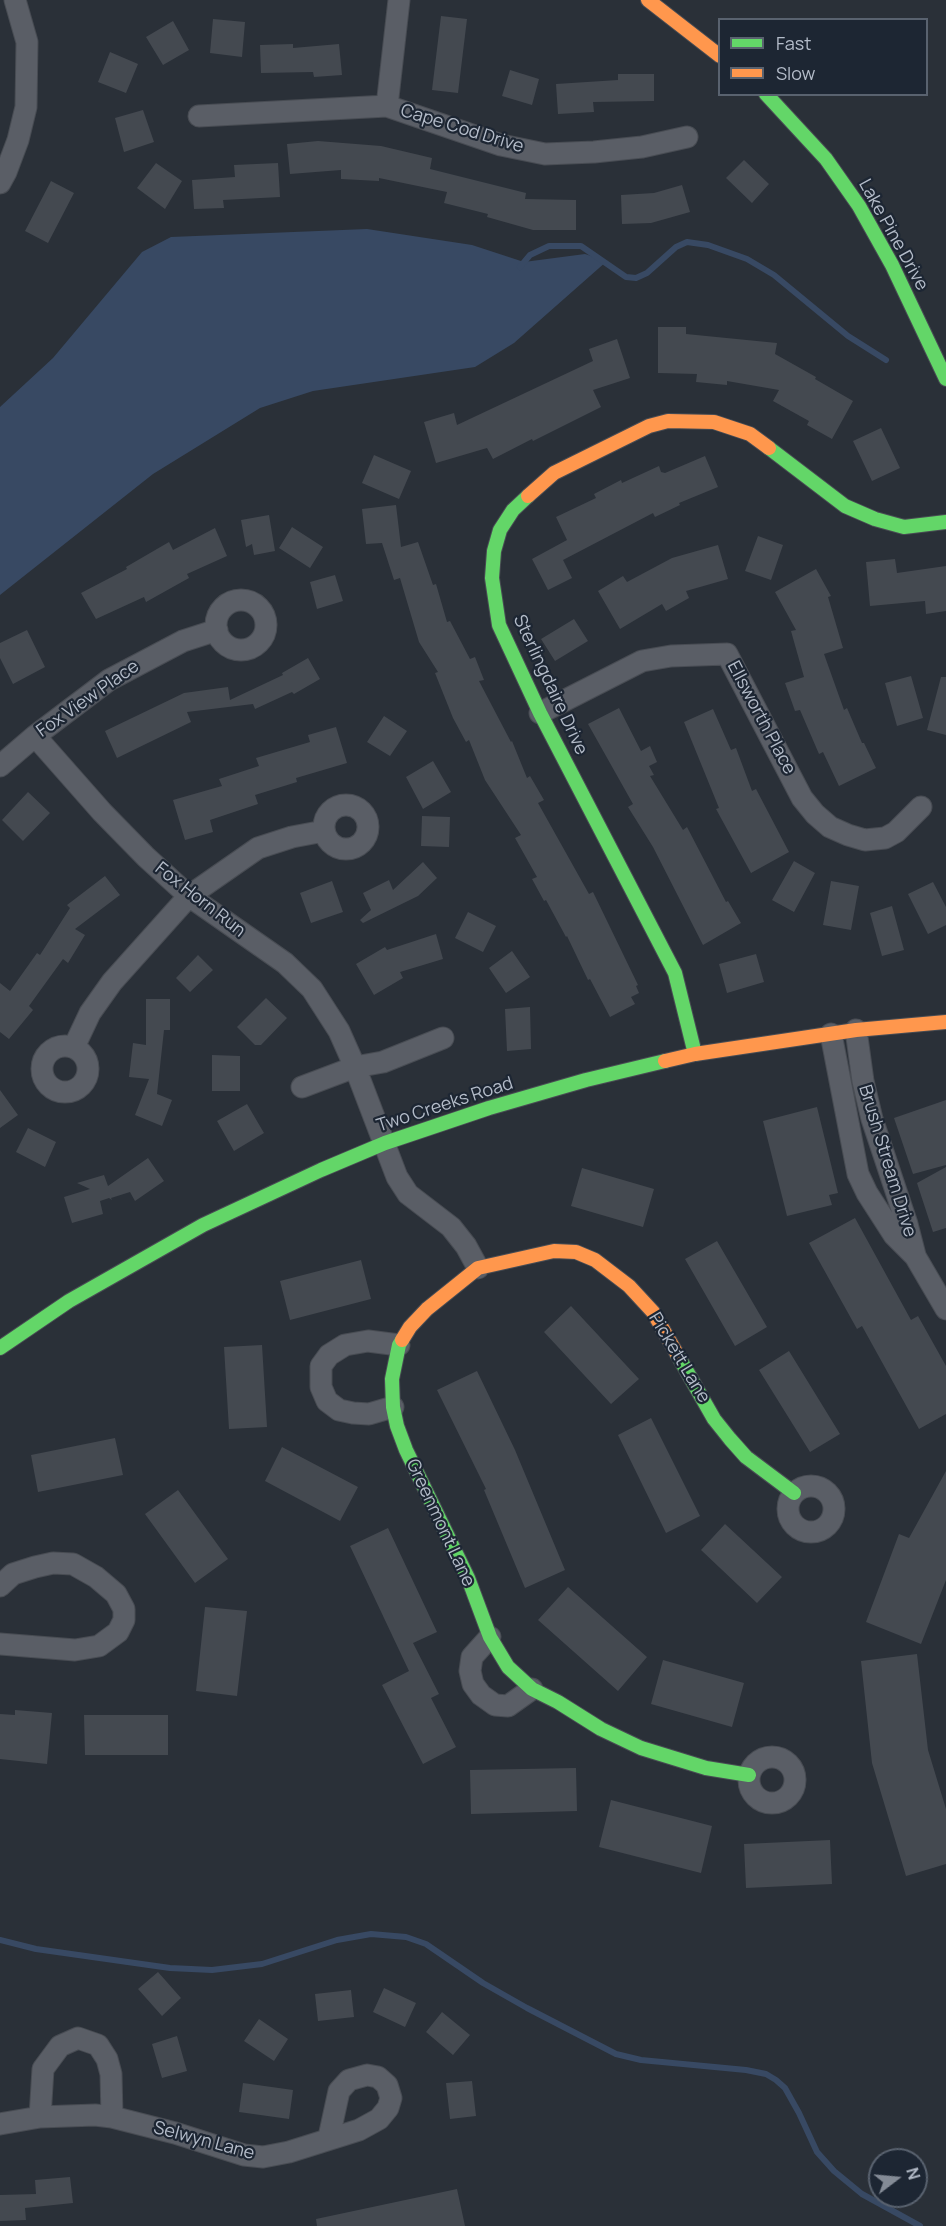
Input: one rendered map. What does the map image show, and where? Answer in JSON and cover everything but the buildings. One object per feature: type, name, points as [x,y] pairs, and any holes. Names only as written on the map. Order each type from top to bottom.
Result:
[{"type":"street","points":[[0,183],[18,140],[26,107],[27,42],[15,0]]},
{"type":"street","points":[[387,106],[399,0]]},
{"type":"street","points":[[648,0],[718,54]]},
{"type":"street","name":"Lake Pine Drive","points":[[768,96],[826,159],[859,206],[892,265],[946,379]]},
{"type":"street","name":"Cape Cod Drive","points":[[200,116],[387,106],[501,145],[544,154],[623,149],[687,137]]},
{"type":"street","name":"Sterlingdaire Drive","points":[[695,1054],[675,973],[540,713],[499,625],[492,578],[494,551],[500,530],[513,510],[554,473],[649,426],[668,421],[691,420],[714,422],[750,434],[845,506],[865,514],[904,527],[946,522]]},
{"type":"street","name":"Fox View Place","points":[[0,766],[35,736],[109,680],[183,641],[217,630]]},
{"type":"street","name":"Ellsworth Place","points":[[540,713],[642,661],[671,656],[727,654],[802,798],[830,827],[848,836],[865,840],[885,838],[896,832],[921,807]]},
{"type":"street","name":"Fox Horn Run","points":[[35,736],[108,819],[189,896],[285,963],[312,988],[339,1031],[385,1143]]},
{"type":"street","points":[[74,1047],[90,1013],[112,982],[189,896],[258,848],[292,837],[324,831]]},
{"type":"street","name":"Two Creeks Road","points":[[0,1348],[69,1301],[203,1225],[385,1143],[489,1108],[565,1086],[695,1054],[856,1030],[946,1022]]},
{"type":"street","name":"Brush Stream Drive","points":[[856,1030],[863,1081],[872,1119],[907,1224],[915,1256]]},
{"type":"street","name":"Brush Stream Drive","points":[[831,1034],[858,1174],[894,1235],[915,1256],[946,1309]]},
{"type":"street","points":[[302,1087],[355,1068],[383,1062],[443,1038]]},
{"type":"street","points":[[385,1143],[397,1177],[408,1194],[451,1227],[466,1246],[478,1268]]},
{"type":"street","name":"Pickett Lane","points":[[478,1268],[554,1251],[576,1252],[595,1260],[629,1286],[653,1312],[714,1419],[730,1439],[746,1457],[794,1493]]},
{"type":"street","name":"Greenmont Lane","points":[[478,1268],[427,1309],[410,1326],[399,1345],[392,1379],[393,1407],[405,1450],[468,1578],[490,1637],[508,1667],[532,1689],[601,1729],[641,1748],[706,1768],[749,1775]]},
{"type":"street","points":[[393,1407],[369,1414],[339,1410],[327,1401],[321,1388],[321,1366],[329,1354],[345,1345],[368,1341],[399,1345]]},
{"type":"street","points":[[0,1586],[13,1574],[35,1567],[52,1563],[73,1564],[96,1577],[116,1594],[124,1609],[124,1620],[118,1632],[99,1646],[75,1650],[0,1644]]},
{"type":"street","points":[[490,1637],[472,1657],[470,1671],[473,1684],[481,1695],[495,1705],[508,1706],[532,1689]]},
{"type":"street","points":[[40,2117],[43,2069],[60,2046],[78,2038],[98,2045],[107,2059],[111,2074],[112,2117]]},
{"type":"street","name":"Selwyn Lane","points":[[0,2124],[40,2117],[95,2115],[112,2117],[175,2133],[244,2155],[263,2157],[289,2152],[329,2138]]},
{"type":"water","points":[[367,229],[472,245],[524,262],[585,254],[607,261],[514,343],[475,367],[313,391],[260,408],[153,474],[0,595],[0,407],[53,358],[142,252],[171,237]]},
{"type":"waterway","points":[[520,267],[530,255],[549,246],[581,246],[626,277],[636,278],[647,273],[676,247],[687,242],[708,245],[747,259],[774,275],[848,336],[886,360]]},
{"type":"waterway","points":[[0,1940],[36,1949],[170,1968],[212,1970],[262,1964],[337,1940],[371,1934],[406,1937],[426,1944],[483,1983],[616,2054],[641,2060],[766,2074],[785,2088],[817,2152],[834,2171],[862,2194],[920,2226]]},
{"type":"traffic: fast","points":[[768,96],[826,159],[859,206],[892,265],[946,379]]},
{"type":"traffic: fast","points":[[769,448],[845,506],[875,519],[904,527],[946,522]]},
{"type":"traffic: fast","points":[[528,496],[513,510],[500,530],[494,551],[492,578],[499,625],[540,713],[675,973],[695,1054]]},
{"type":"traffic: fast","points":[[0,1348],[69,1301],[203,1225],[321,1170],[385,1143],[489,1108],[586,1080],[665,1061]]},
{"type":"traffic: fast","points":[[402,1340],[392,1379],[393,1407],[397,1426],[406,1450],[468,1578],[490,1637],[508,1667],[532,1689],[601,1729],[641,1748],[706,1768],[749,1775]]},
{"type":"traffic: fast","points":[[677,1354],[714,1419],[730,1439],[746,1457],[794,1493]]},
{"type":"traffic: slow","points":[[648,0],[718,54]]},
{"type":"traffic: slow","points":[[528,496],[554,473],[649,426],[668,421],[714,422],[750,434],[769,448]]},
{"type":"traffic: slow","points":[[665,1061],[695,1054],[856,1030],[946,1022]]},
{"type":"traffic: slow","points":[[402,1340],[410,1327],[427,1309],[478,1268],[554,1251],[576,1252],[595,1260],[629,1286],[653,1312],[677,1354]]}]
